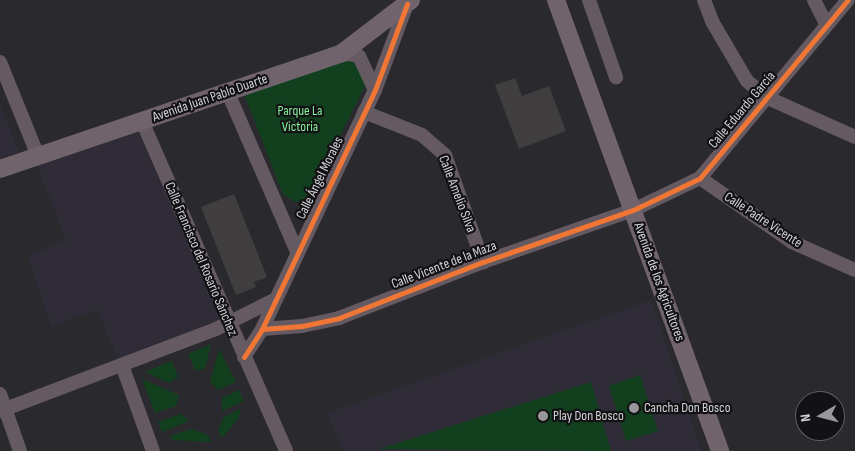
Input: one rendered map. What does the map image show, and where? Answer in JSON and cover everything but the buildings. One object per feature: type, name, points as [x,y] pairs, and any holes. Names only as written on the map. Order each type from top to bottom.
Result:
[{"type":"main road","name":"Avenida de los Agricultores","points":[[556,0],[720,451]]},
{"type":"main road","name":"Avenida Juan Pablo Duarte","points":[[0,169],[342,53],[409,1]]},
{"type":"street","points":[[589,0],[616,77]]},
{"type":"street","points":[[704,0],[730,54],[747,80],[768,98],[855,137]]},
{"type":"street","points":[[814,0],[826,24]]},
{"type":"street","name":"Calle Eduardo García","points":[[633,210],[700,178],[768,98],[826,24],[848,0]]},
{"type":"street","name":"Calle Ángel Morales","points":[[244,357],[262,329],[272,301],[375,90],[409,1]]},
{"type":"street","points":[[342,53],[359,56],[375,90]]},
{"type":"street","points":[[0,62],[38,156]]},
{"type":"street","points":[[228,93],[296,252]]},
{"type":"street","name":"Calle Amelio Silva","points":[[364,112],[422,135],[445,155],[482,262]]},
{"type":"street","name":"Calle Francisco del Rosario Sánchez","points":[[142,121],[228,322],[286,451]]},
{"type":"street","name":"Calle Padre Vicente","points":[[700,178],[792,242],[855,270]]},
{"type":"street","name":"Calle Vicente de la Maza","points":[[262,329],[331,321],[482,262],[633,210]]},
{"type":"street","points":[[3,410],[228,322],[272,301]]},
{"type":"street","points":[[122,364],[153,451]]},
{"type":"street","points":[[0,394],[3,410],[20,451]]},
{"type":"shaded area","points":[[0,104],[19,152],[0,159]]},
{"type":"shaded area","points":[[138,127],[221,319],[118,359],[97,310],[51,326],[28,256],[66,240],[36,164]]},
{"type":"shaded area","points":[[651,300],[701,451],[344,451],[327,413]]},
{"type":"green space","name":"Parque La Victoria","points":[[351,57],[367,82],[309,198],[295,202],[283,194],[244,94]]},
{"type":"green space","points":[[211,344],[205,369],[195,370],[188,354]]},
{"type":"green space","points":[[219,349],[236,382],[218,390],[210,382]]},
{"type":"green space","points":[[172,361],[178,377],[169,383],[145,372]]},
{"type":"green space","name":"Cancha Don Bosco","points":[[640,375],[658,431],[626,441],[609,386]]},
{"type":"green space","points":[[142,379],[179,395],[176,406],[155,413]]},
{"type":"green space","name":"Play Don Bosco","points":[[591,382],[611,451],[379,449]]},
{"type":"green space","points":[[239,390],[244,401],[222,411],[222,398]]},
{"type":"green space","points":[[241,408],[238,419],[222,438],[218,430],[224,417]]},
{"type":"green space","points":[[181,414],[189,421],[162,432],[158,422]]},
{"type":"green space","points":[[192,429],[208,435],[211,442],[172,440],[170,436]]},
{"type":"cycle path","points":[[262,329],[302,326],[339,318],[483,262],[633,210],[700,178],[848,0]]},
{"type":"cycle path","points":[[244,357],[262,329],[375,90],[407,4]]},
{"type":"place","name":"Cancha Don Bosco","points":[[634,408]]},
{"type":"place","name":"Play Don Bosco","points":[[543,416]]}]
